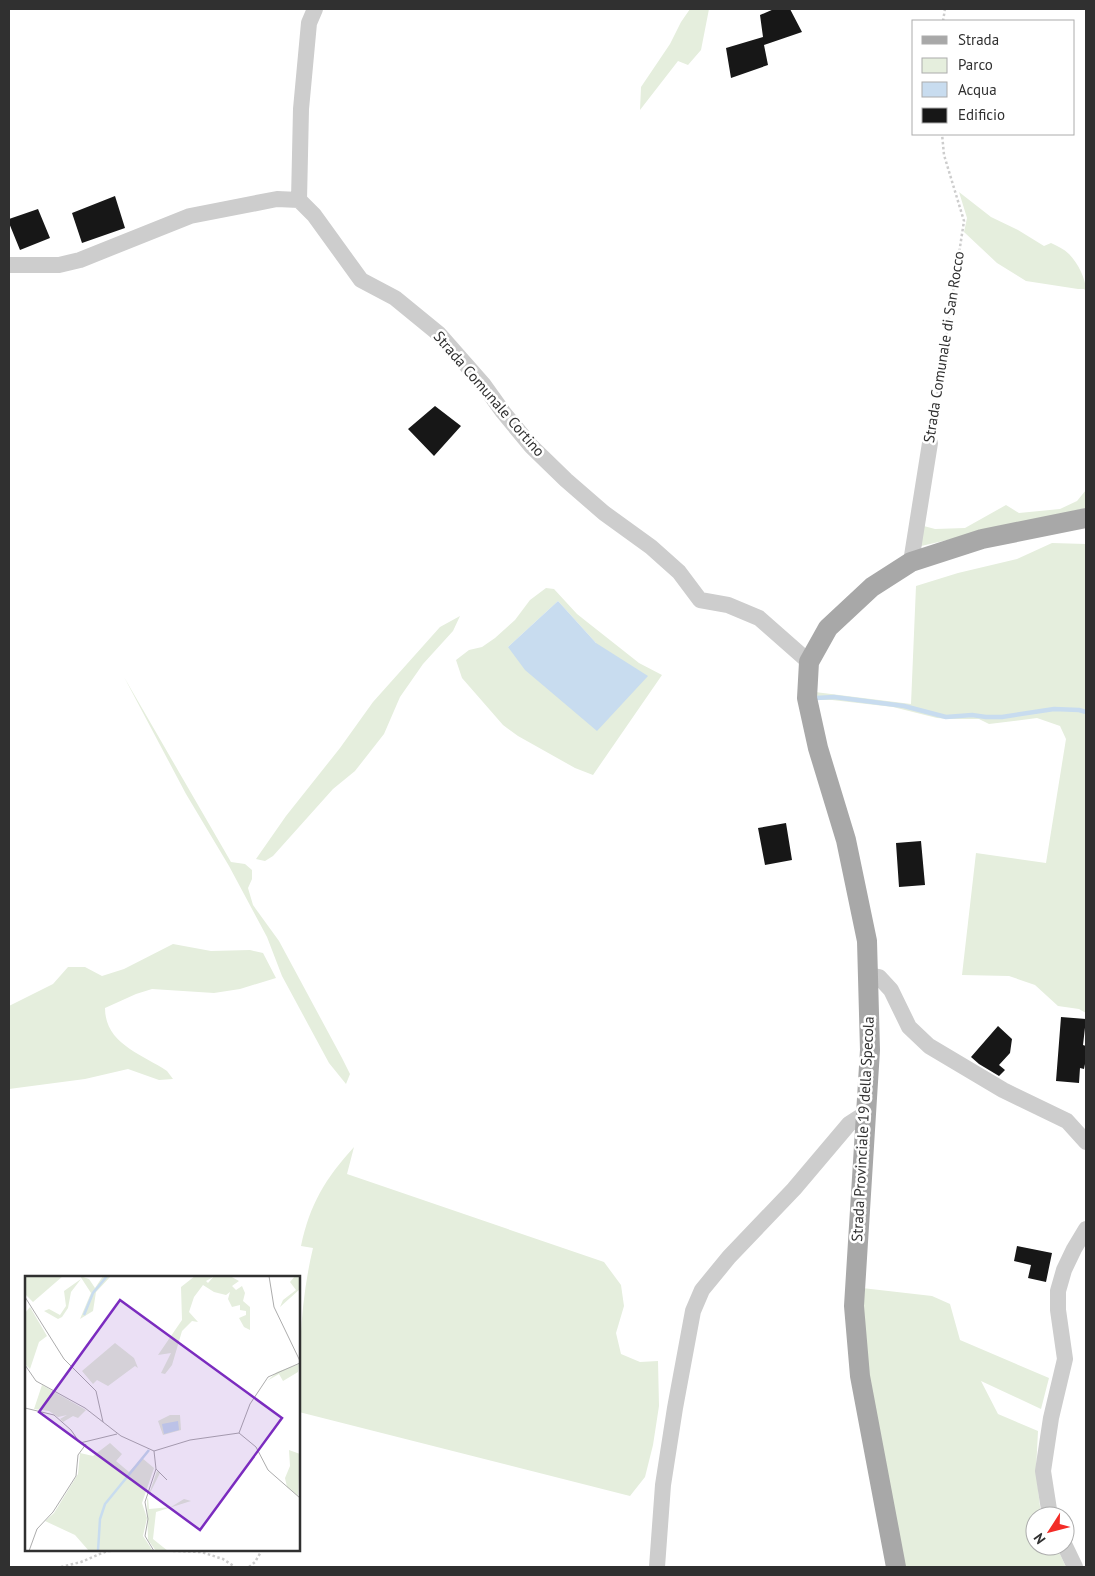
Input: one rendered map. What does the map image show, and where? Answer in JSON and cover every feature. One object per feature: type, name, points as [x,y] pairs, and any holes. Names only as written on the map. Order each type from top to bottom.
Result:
[{"type":"main road","name":"Strada Provinciale 19 della Specola","points":[[896,1567],[860,1376],[854,1306],[870,1050],[867,941],[846,840],[818,748],[807,698],[809,662],[828,628],[872,586],[911,562],[982,539],[1086,518]]},
{"type":"street","points":[[9,265],[59,265],[80,260],[190,216],[233,206],[277,199],[299,200],[300,109],[309,24],[315,9]]},
{"type":"street","name":"Strada Comunale Cortino","points":[[299,200],[314,215],[361,280],[395,298],[439,334],[531,446],[566,480],[604,513],[651,547],[680,572],[700,600],[728,605],[759,618],[809,662]]},
{"type":"street","name":"Strada Comunale di San Rocco","points":[[911,562],[930,443]]},
{"type":"street","points":[[868,975],[878,977],[891,990],[909,1027],[929,1046],[1002,1090],[1081,1127],[1086,1142]]},
{"type":"street","points":[[657,1567],[663,1485],[674,1408],[693,1311],[702,1290],[729,1257],[794,1189],[849,1124],[866,1113]]},
{"type":"street","points":[[1048,1506],[1043,1471],[1051,1418],[1064,1359],[1058,1310],[1058,1291],[1064,1270],[1086,1229]]},
{"type":"path","name":"Strada Comunale di San Rocco","points":[[930,443],[964,221],[944,155],[942,135]]},
{"type":"path","points":[[61,1567],[81,1562],[107,1551]]},
{"type":"path","points":[[176,1551],[201,1552],[223,1559],[236,1567]]},
{"type":"path","points":[[249,1567],[255,1562],[261,1551]]},
{"type":"green space","points":[[690,9],[709,9],[701,50],[688,65],[678,61],[640,110],[641,87],[670,44]]},
{"type":"green space","points":[[959,192],[991,217],[1018,230],[1044,246],[1051,243],[1067,252],[1081,271],[1086,291],[1084,289],[1026,281],[997,263],[964,232],[967,218]]},
{"type":"green space","points":[[1086,490],[1086,508],[917,547],[920,525],[935,529],[965,528],[1006,505],[1019,513],[1060,509],[1077,501]]},
{"type":"green space","points":[[1052,543],[1086,544],[1086,1013],[1079,1009],[1058,1006],[1035,985],[1009,976],[962,975],[976,853],[1046,863],[1066,739],[1060,726],[1037,718],[989,724],[979,719],[937,718],[893,707],[832,700],[814,700],[815,692],[911,704],[916,586],[958,573],[1017,559]]},
{"type":"green space","points":[[546,588],[554,589],[577,614],[639,663],[662,675],[593,775],[575,768],[518,736],[503,725],[462,678],[456,660],[469,650],[482,647],[495,638],[515,620],[530,600]],"holes":[[[558,601],[596,643],[508,647]]]},
{"type":"green space","points":[[460,616],[453,631],[423,664],[400,697],[384,734],[355,771],[333,789],[273,856],[265,861],[256,859],[286,816],[340,748],[373,702],[440,627]]},
{"type":"green space","points":[[124,677],[231,862],[245,864],[252,870],[252,879],[248,888],[253,905],[279,941],[342,1058],[350,1074],[346,1084],[329,1063],[282,976],[267,937],[229,866],[186,794]]},
{"type":"green space","points":[[173,944],[211,951],[250,950],[263,953],[276,978],[240,989],[214,993],[152,989],[105,1008],[111,1031],[118,1039],[136,1053],[167,1071],[173,1079],[159,1080],[128,1069],[85,1079],[9,1089],[9,1006],[53,984],[68,967],[85,967],[102,976],[124,969]]},
{"type":"green space","points":[[354,1147],[347,1174],[604,1262],[621,1285],[624,1306],[616,1333],[621,1354],[640,1362],[658,1361],[659,1406],[653,1445],[645,1477],[630,1496],[300,1412],[300,1350],[303,1309],[313,1248],[301,1246],[314,1205],[335,1170]]},
{"type":"green space","points":[[862,1288],[932,1296],[950,1304],[960,1340],[1049,1378],[1041,1409],[981,1381],[998,1414],[1038,1431],[1036,1470],[1040,1506],[1025,1506],[1025,1556],[1061,1556],[1066,1567],[900,1567],[875,1452]]},
{"type":"water","points":[[558,601],[596,643],[648,676],[597,731],[525,670],[508,647]]},
{"type":"building","points":[[774,9],[790,9],[802,32],[764,45],[768,65],[731,78],[726,48],[763,37],[760,15]]},
{"type":"building","points":[[115,196],[125,228],[82,243],[72,213]]},
{"type":"building","points":[[38,209],[50,238],[20,250],[9,219]]},
{"type":"building","points":[[435,406],[461,426],[434,456],[408,429]]},
{"type":"building","points":[[786,823],[792,860],[765,865],[758,828]]},
{"type":"building","points":[[921,841],[925,885],[899,887],[896,843]]},
{"type":"building","points":[[1061,1017],[1086,1019],[1083,1045],[1086,1046],[1086,1059],[1084,1069],[1080,1068],[1079,1083],[1056,1081]]},
{"type":"building","points":[[998,1026],[1012,1039],[1010,1053],[999,1065],[1005,1070],[999,1076],[971,1057]]},
{"type":"building","points":[[1017,1246],[1052,1253],[1046,1282],[1028,1278],[1031,1265],[1014,1261]]},
{"type":"waterway","points":[[816,698],[834,697],[904,706],[946,717],[972,715],[1002,717],[1054,709],[1086,712]]}]
